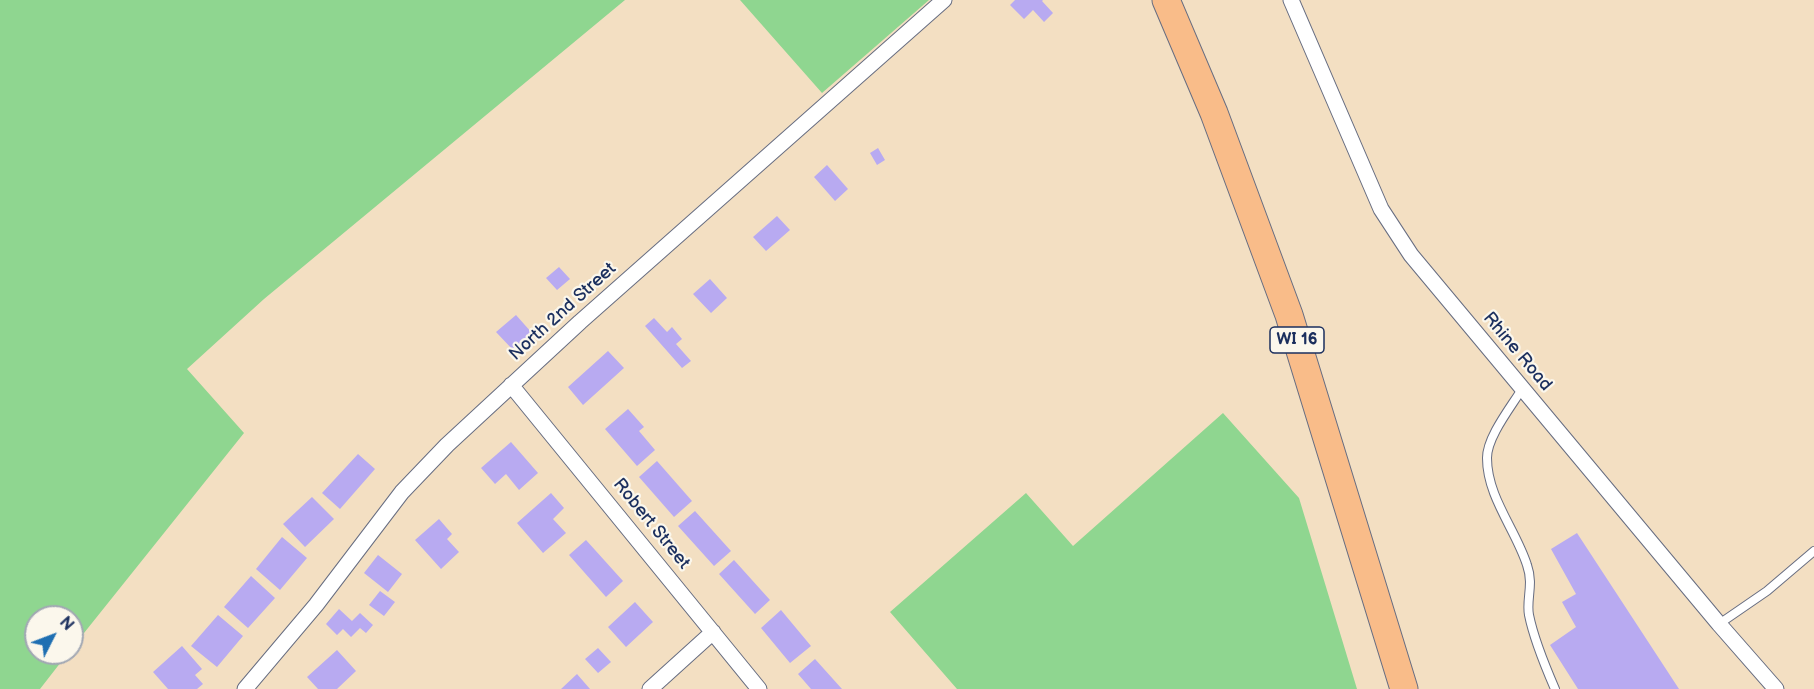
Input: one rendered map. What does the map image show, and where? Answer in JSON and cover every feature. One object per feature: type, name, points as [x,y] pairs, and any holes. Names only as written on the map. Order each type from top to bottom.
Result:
[{"type":"highway","name":"WI 16","points":[[1166,0],[1214,114],[1289,315],[1404,689]]},
{"type":"street","name":"North 2nd Street","points":[[245,689],[316,605],[402,492],[447,445],[511,385],[944,0]]},
{"type":"street","name":"Rhine Road","points":[[1292,0],[1381,209],[1406,248],[1719,624],[1776,689]]},
{"type":"street","name":"Robert Street","points":[[511,385],[759,689]]},
{"type":"street","points":[[650,689],[713,632]]},
{"type":"lane","points":[[1522,389],[1493,436],[1487,457],[1491,483],[1527,565],[1532,585],[1529,614],[1542,658],[1555,689]]},
{"type":"lane","points":[[1719,624],[1767,591],[1814,551]]},
{"type":"green space","points":[[0,0],[625,0],[264,299],[187,369],[244,433],[84,633],[84,605],[24,605],[24,665],[59,665],[40,689],[0,689]]},
{"type":"green space","points":[[740,0],[929,0],[822,93]]},
{"type":"green space","points":[[1223,413],[1299,498],[1357,689],[957,689],[890,612],[1026,493],[1073,546]]},
{"type":"building","points":[[1015,0],[1043,0],[1053,13],[1044,22],[1033,10],[1024,19],[1010,5]]},
{"type":"building","points":[[878,148],[885,160],[877,165],[870,153]]},
{"type":"building","points":[[827,165],[848,189],[835,201],[814,177]]},
{"type":"building","points":[[777,216],[790,230],[766,251],[753,237]]},
{"type":"building","points":[[559,267],[570,279],[557,290],[546,278]]},
{"type":"building","points":[[710,279],[727,298],[711,313],[693,294]]},
{"type":"building","points":[[516,315],[532,333],[513,350],[496,332]]},
{"type":"building","points":[[654,318],[667,332],[672,327],[682,339],[676,344],[691,361],[682,368],[645,326]]},
{"type":"building","points":[[608,351],[624,368],[583,405],[568,387]]},
{"type":"building","points":[[628,409],[644,427],[639,431],[655,450],[637,466],[605,429]]},
{"type":"building","points":[[511,442],[538,473],[519,490],[506,474],[495,484],[481,468]]},
{"type":"building","points":[[358,454],[375,469],[340,509],[322,493]]},
{"type":"building","points":[[657,461],[692,501],[674,517],[639,477]]},
{"type":"building","points":[[551,493],[564,508],[553,519],[566,533],[543,553],[517,523]]},
{"type":"building","points":[[312,497],[334,519],[305,547],[283,524]]},
{"type":"building","points":[[695,511],[731,551],[714,566],[678,526]]},
{"type":"building","points":[[439,519],[452,534],[447,539],[459,552],[441,569],[415,540]]},
{"type":"building","points":[[1577,533],[1679,689],[1578,689],[1550,645],[1576,627],[1562,602],[1576,594],[1551,549]]},
{"type":"building","points":[[282,537],[307,558],[280,590],[256,569]]},
{"type":"building","points":[[586,540],[623,581],[606,597],[569,555]]},
{"type":"building","points":[[378,555],[402,574],[388,592],[364,573]]},
{"type":"building","points":[[734,560],[770,600],[755,614],[719,574]]},
{"type":"building","points":[[251,576],[275,598],[248,628],[224,607]]},
{"type":"building","points":[[380,591],[395,602],[384,616],[369,605]]},
{"type":"building","points":[[635,602],[653,622],[626,647],[608,627]]},
{"type":"building","points":[[339,609],[352,621],[360,613],[373,625],[366,633],[360,628],[351,637],[343,629],[337,635],[326,624]]},
{"type":"building","points":[[781,610],[811,646],[790,663],[761,628]]},
{"type":"building","points":[[218,615],[243,636],[217,667],[191,646]]},
{"type":"building","points":[[182,646],[202,669],[195,675],[203,684],[197,689],[168,689],[153,672]]},
{"type":"building","points":[[598,648],[611,662],[598,673],[585,659]]},
{"type":"building","points":[[337,650],[356,671],[337,689],[318,689],[307,677]]},
{"type":"building","points":[[815,659],[842,689],[811,689],[798,674]]},
{"type":"building","points":[[577,674],[590,689],[561,689]]}]
